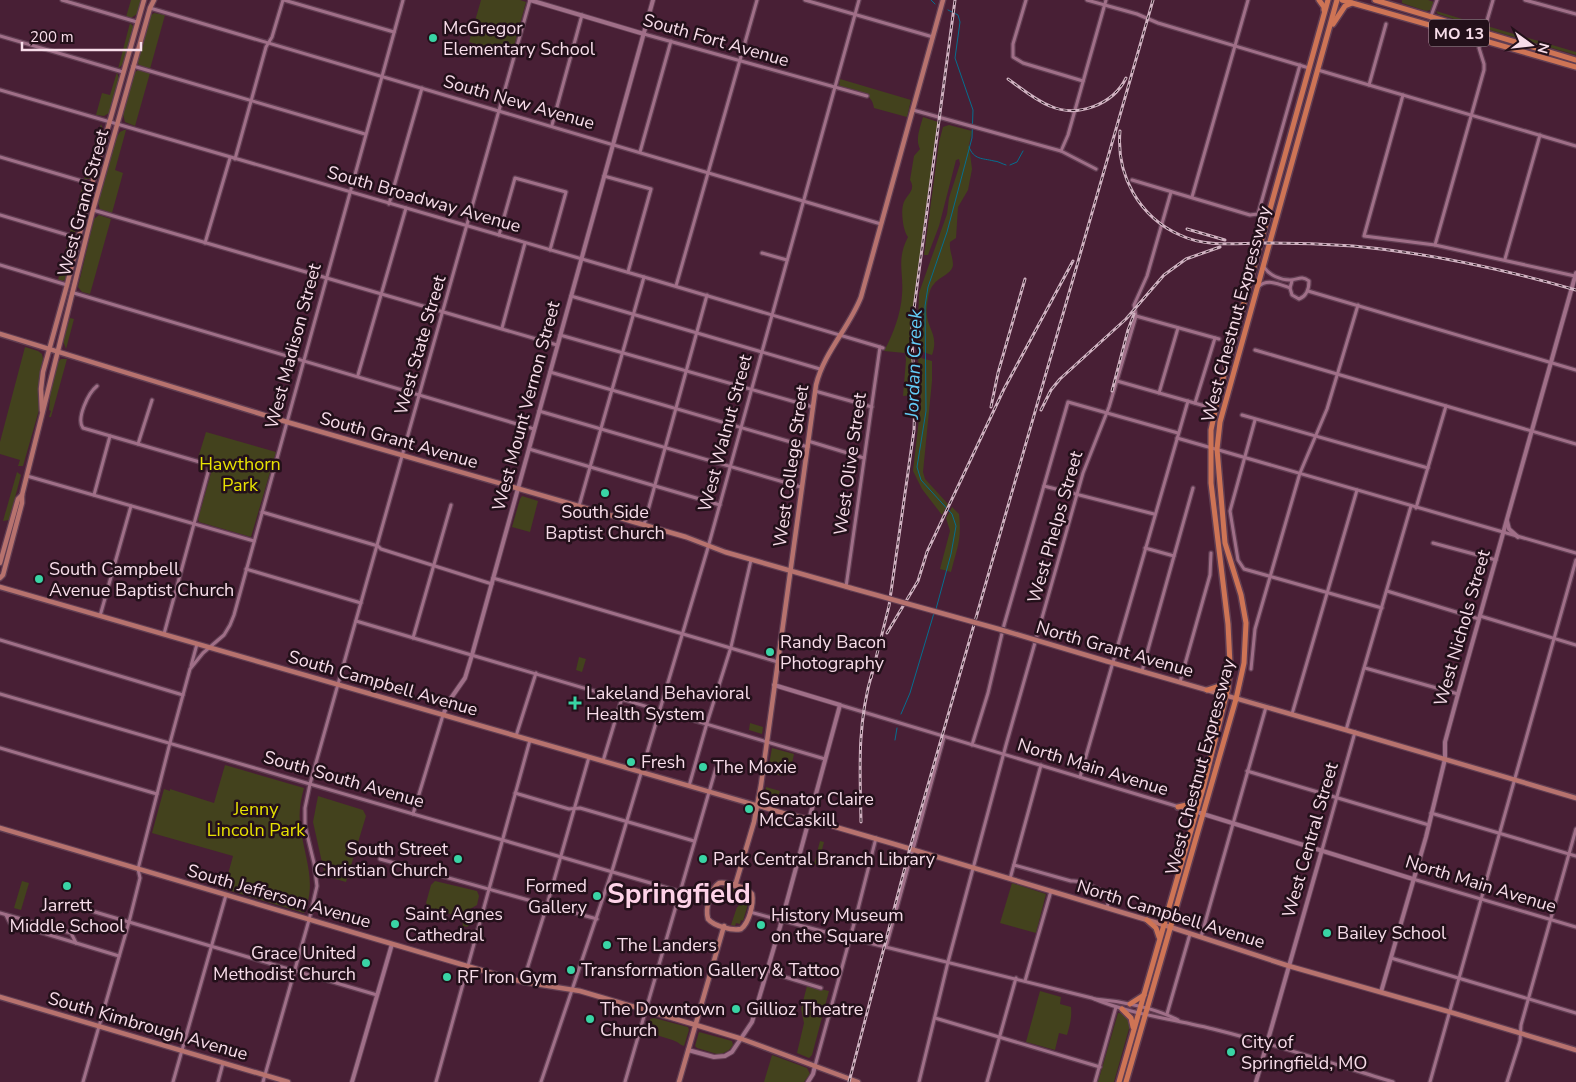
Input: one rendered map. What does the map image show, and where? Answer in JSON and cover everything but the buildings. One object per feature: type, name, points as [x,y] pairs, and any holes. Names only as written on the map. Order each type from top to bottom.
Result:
[{"type":"main road","name":"West Grand Street","points":[[43,414],[41,389],[43,372],[92,184],[144,0]]},
{"type":"main road","name":"West Grand Street","points":[[0,578],[22,503],[22,494],[74,293],[93,210],[133,66],[154,0]]},
{"type":"main road","name":"West College Street","points":[[736,886],[758,805],[808,447],[814,391],[820,369],[852,316],[861,296],[943,0]]},
{"type":"main road","points":[[1319,0],[1324,7],[1323,17]]},
{"type":"main road","name":"West Chestnut Expressway","points":[[1119,1082],[1204,785],[1227,696],[1229,678],[1228,624],[1211,482],[1211,430],[1219,392],[1328,0]]},
{"type":"main road","name":"West Chestnut Expressway","points":[[1126,1082],[1236,699],[1244,663],[1246,623],[1242,594],[1225,543],[1217,449],[1220,422],[1338,0]]},
{"type":"main road","name":"MO 13","points":[[1342,0],[1576,67]]},
{"type":"main road","name":"MO 13","points":[[1375,0],[1576,60]]},
{"type":"main road","points":[[1329,30],[1345,6],[1353,3]]},
{"type":"main road","name":"South Grant Avenue","points":[[0,334],[287,422],[690,538],[708,546],[790,571]]},
{"type":"main road","name":"West Grand Street","points":[[0,563],[18,499],[22,494]]},
{"type":"main road","name":"North Grant Avenue","points":[[790,571],[1266,706],[1576,798]]},
{"type":"main road","name":"South Campbell Avenue","points":[[0,587],[758,805]]},
{"type":"main road","points":[[1207,690],[1219,686],[1229,678]]},
{"type":"main road","points":[[1178,807],[1193,803],[1204,785]]},
{"type":"main road","name":"North Campbell Avenue","points":[[758,805],[876,838],[1164,925],[1289,966],[1576,1050]]},
{"type":"main road","name":"South Jefferson Avenue","points":[[0,828],[523,982],[573,990],[696,1025],[742,1039],[858,1082]]},
{"type":"main road","points":[[719,883],[736,886],[751,893],[753,899],[746,925],[736,930],[712,922],[706,914],[714,888],[719,883]]},
{"type":"main road","points":[[1147,920],[1157,930],[1159,942]]},
{"type":"main road","points":[[679,1082],[724,926]]},
{"type":"main road","points":[[1130,1004],[1144,995]]},
{"type":"main road","name":"South Kimbrough Avenue","points":[[0,997],[288,1082]]},
{"type":"main road","points":[[1119,1008],[1130,1018],[1133,1032]]},
{"type":"street","points":[[62,0],[137,22]]},
{"type":"street","points":[[235,159],[266,48],[270,42],[283,0],[394,32]]},
{"type":"street","name":"West Madison Street","points":[[83,1082],[129,922],[140,878],[138,869],[190,669],[224,635],[230,625],[403,0]]},
{"type":"street","name":"South Fort Avenue","points":[[530,0],[867,96]]},
{"type":"street","name":"West State Street","points":[[263,1082],[317,886],[314,863],[305,826],[305,808],[310,784],[530,0]]},
{"type":"street","name":"West Mount Vernon Street","points":[[413,814],[443,715],[449,701],[465,678],[472,655],[653,0]]},
{"type":"street","points":[[676,286],[757,0]]},
{"type":"street","points":[[805,0],[933,37]]},
{"type":"street","name":"West Walnut Street","points":[[541,1082],[612,871],[708,546],[859,0]]},
{"type":"street","points":[[1026,0],[1013,44],[1013,57],[1023,63],[1083,82]]},
{"type":"street","points":[[1087,0],[1308,68]]},
{"type":"street","points":[[1062,151],[1106,0]]},
{"type":"street","points":[[1192,197],[1248,0]]},
{"type":"street","points":[[1431,17],[1437,0]]},
{"type":"street","points":[[1435,245],[1484,66],[1478,49],[1493,0]]},
{"type":"street","points":[[1525,0],[1576,14]]},
{"type":"street","name":"South New Avenue","points":[[150,8],[552,125],[881,224]]},
{"type":"street","points":[[552,125],[582,16]]},
{"type":"street","points":[[1369,85],[1386,24]]},
{"type":"street","points":[[0,36],[123,72]]},
{"type":"street","points":[[640,152],[671,41]]},
{"type":"street","points":[[1132,180],[1255,215],[1259,211],[1300,65]]},
{"type":"street","points":[[133,66],[365,134]]},
{"type":"street","points":[[1318,70],[1576,146]]},
{"type":"street","points":[[389,204],[422,88]]},
{"type":"street","name":"South Broadway Avenue","points":[[0,90],[772,314],[882,348]]},
{"type":"street","points":[[1403,95],[1364,236],[1435,245],[1576,274]]},
{"type":"street","points":[[913,110],[1062,151],[1096,169]]},
{"type":"street","points":[[1505,259],[1540,135]]},
{"type":"street","points":[[0,157],[92,184]]},
{"type":"street","points":[[205,243],[230,158]]},
{"type":"street","points":[[604,176],[651,189],[628,272]]},
{"type":"street","points":[[499,235],[516,178],[566,192],[550,250]]},
{"type":"street","name":"West Phelps Street","points":[[919,1082],[973,868],[1077,495],[1117,381],[1136,316],[1134,305],[1147,276],[1170,192]]},
{"type":"street","points":[[358,375],[406,208]]},
{"type":"street","points":[[93,210],[558,344]]},
{"type":"street","points":[[0,215],[78,238]]},
{"type":"street","points":[[502,328],[524,243]]},
{"type":"street","points":[[762,253],[787,260]]},
{"type":"street","points":[[1263,264],[1270,274],[1292,281],[1303,277],[1307,279],[1309,281],[1306,295],[1299,299],[1292,295],[1290,288],[1292,281]]},
{"type":"street","points":[[0,265],[67,285]]},
{"type":"street","name":"West Nichols Street","points":[[1381,992],[1446,759],[1445,742],[1458,694],[1576,274]]},
{"type":"street","points":[[580,506],[644,277]]},
{"type":"street","points":[[1256,290],[1262,283],[1267,282],[1290,288]]},
{"type":"street","points":[[1308,291],[1576,370]]},
{"type":"street","points":[[74,293],[358,375],[534,429]]},
{"type":"street","points":[[571,295],[696,334],[820,369]]},
{"type":"street","points":[[644,525],[707,295]]},
{"type":"street","points":[[1251,669],[1255,629],[1300,473],[1316,436],[1338,374],[1358,305]]},
{"type":"street","points":[[1136,316],[1219,339]]},
{"type":"street","points":[[1159,393],[1178,328]]},
{"type":"street","points":[[560,335],[812,408]]},
{"type":"street","points":[[1196,403],[1215,338]]},
{"type":"street","name":"West Olive Street","points":[[849,588],[864,458],[882,348]]},
{"type":"street","points":[[1255,350],[1576,444]]},
{"type":"street","points":[[550,372],[808,447]]},
{"type":"street","points":[[1117,381],[1205,406]]},
{"type":"street","points":[[96,386],[87,397],[81,426],[210,465],[164,634]]},
{"type":"street","points":[[814,391],[872,407]]},
{"type":"street","points":[[138,444],[152,400]]},
{"type":"street","points":[[1080,777],[1188,401]]},
{"type":"street","points":[[972,745],[988,693],[1002,632],[1068,402],[1178,433]]},
{"type":"street","points":[[1416,508],[1446,406]]},
{"type":"street","points":[[540,411],[801,488]]},
{"type":"street","points":[[1242,415],[1428,468]]},
{"type":"street","points":[[1255,420],[1230,511],[1238,560],[1244,568],[1382,608]]},
{"type":"street","points":[[94,495],[110,436]]},
{"type":"street","points":[[1177,438],[1576,553]]},
{"type":"street","points":[[808,440],[864,458]]},
{"type":"street","points":[[529,449],[720,505]]},
{"type":"street","points":[[27,476],[254,541]]},
{"type":"street","points":[[1044,486],[1154,514]]},
{"type":"street","points":[[1142,672],[1193,488]]},
{"type":"street","points":[[1292,714],[1356,490]]},
{"type":"street","points":[[414,638],[451,505]]},
{"type":"street","points":[[100,616],[130,506]]},
{"type":"street","points":[[1346,730],[1411,506]]},
{"type":"street","points":[[262,512],[378,546],[381,549],[492,584]]},
{"type":"street","points":[[1506,521],[1509,529],[1518,537]]},
{"type":"street","points":[[1433,543],[1496,560]]},
{"type":"street","points":[[1145,548],[1174,556]]},
{"type":"street","points":[[1180,683],[1210,575],[1211,553]]},
{"type":"street","points":[[689,786],[706,723],[731,647],[751,560]]},
{"type":"street","points":[[1430,1082],[1576,560]]},
{"type":"street","points":[[246,569],[361,603]]},
{"type":"street","points":[[493,578],[778,662]]},
{"type":"street","points":[[1387,591],[1576,645]]},
{"type":"street","points":[[356,621],[825,759]]},
{"type":"street","points":[[0,640],[183,695]]},
{"type":"street","points":[[780,642],[811,648]]},
{"type":"street","points":[[190,669],[197,644]]},
{"type":"street","points":[[1364,668],[1458,694]]},
{"type":"street","points":[[516,736],[536,673]]},
{"type":"street","name":"North Main Avenue","points":[[774,685],[1576,927]]},
{"type":"street","name":"South South Avenue","points":[[0,694],[710,900]]},
{"type":"street","points":[[603,761],[622,698]]},
{"type":"street","points":[[688,1050],[712,1057],[723,1057],[732,1052],[752,1022],[840,705]]},
{"type":"street","points":[[1201,937],[1266,706]]},
{"type":"street","name":"West Central Street","points":[[1256,1082],[1355,732]]},
{"type":"street","points":[[886,947],[944,737]]},
{"type":"street","points":[[436,1082],[530,740]]},
{"type":"street","points":[[0,748],[157,794]]},
{"type":"street","points":[[523,982],[548,905],[590,757]]},
{"type":"street","points":[[1010,879],[1041,765]]},
{"type":"street","points":[[625,1082],[716,768]]},
{"type":"street","points":[[1247,771],[1428,825]]},
{"type":"street","points":[[515,793],[569,808],[580,808],[694,841]]},
{"type":"street","points":[[1431,813],[1576,856]]},
{"type":"street","points":[[1508,1082],[1520,1041],[1520,1033],[1529,998],[1576,829]]},
{"type":"street","points":[[808,1082],[813,1074],[876,838]]},
{"type":"street","points":[[380,859],[597,919]]},
{"type":"street","points":[[1014,865],[1071,881],[1080,881],[1094,885],[1098,890],[1110,894],[1107,908]]},
{"type":"street","points":[[1025,981],[1051,891]]},
{"type":"street","points":[[172,1082],[226,895]]},
{"type":"street","points":[[78,907],[377,995]]},
{"type":"street","points":[[749,912],[1016,978],[1092,998],[1119,1008],[1139,1010],[1165,1020],[1180,1021],[1268,1043],[1393,1082]]},
{"type":"street","points":[[0,913],[71,933],[76,944]]},
{"type":"street","points":[[6,915],[10,923],[119,956]]},
{"type":"street","points":[[1167,1014],[1190,934]]},
{"type":"street","points":[[352,1082],[392,944]]},
{"type":"street","points":[[1390,958],[1576,1013]]},
{"type":"street","points":[[767,970],[822,988]]},
{"type":"street","points":[[987,1082],[1016,978]]},
{"type":"street","points":[[1092,998],[1130,1004],[1139,1010],[1167,1014],[1180,1021]]},
{"type":"street","points":[[1095,1082],[1119,1008]]},
{"type":"street","points":[[935,1018],[1100,1067]]},
{"type":"street","points":[[218,1082],[223,1063]]},
{"type":"green space","points":[[131,0],[141,0],[137,14],[131,18],[126,17]]},
{"type":"green space","points":[[481,0],[520,0],[526,2],[512,54],[469,42]]},
{"type":"green space","points":[[1402,0],[1428,0],[1434,2],[1431,10],[1426,11],[1402,3]]},
{"type":"green space","points":[[1436,11],[1482,25],[1479,27],[1438,14]]},
{"type":"green space","points":[[154,13],[165,15],[150,69],[139,65],[137,61],[150,16]]},
{"type":"green space","points":[[130,23],[133,26],[133,31],[123,64],[118,69]]},
{"type":"green space","points":[[1487,26],[1576,52],[1576,55],[1490,30]]},
{"type":"green space","points":[[138,70],[150,73],[135,126],[125,122],[123,114],[134,73]]},
{"type":"green space","points":[[117,72],[119,79],[109,113],[104,116],[96,115],[102,93],[110,95]]},
{"type":"green space","points":[[840,79],[911,100],[907,117],[874,108],[870,98],[862,92],[840,86]]},
{"type":"green space","points":[[923,117],[938,122],[911,327],[913,395],[903,396],[905,353],[884,351],[896,324],[900,309],[902,287],[901,259],[908,237],[902,217],[902,208],[912,187],[910,180],[914,156],[920,149],[918,137]]},
{"type":"green space","points":[[101,124],[104,132],[92,176],[89,179],[84,179]]},
{"type":"green space","points":[[949,125],[972,131],[969,145],[972,169],[968,190],[958,207],[956,238],[950,242],[952,268],[934,284],[928,297],[927,313],[934,341],[932,355],[917,350],[919,293],[947,214],[949,198],[960,164],[959,159],[956,160],[939,226],[928,255],[924,255],[939,142],[943,127]]},
{"type":"green space","points":[[126,130],[115,170],[123,173],[112,213],[100,209],[98,203],[116,138]]},
{"type":"green space","points":[[83,184],[87,187],[88,192],[77,230],[74,233],[70,232]]},
{"type":"green space","points":[[99,215],[111,219],[90,294],[82,292],[78,287],[94,219]]},
{"type":"green space","points":[[69,237],[74,240],[74,245],[67,278],[63,281],[58,280]]},
{"type":"green space","points":[[70,318],[74,319],[66,349],[63,341]]},
{"type":"green space","points":[[25,347],[38,351],[42,354],[43,359],[39,378],[39,410],[23,466],[18,466],[20,460],[0,454],[0,442]]},
{"type":"green space","points":[[918,357],[932,361],[932,381],[923,472],[925,479],[948,504],[942,515],[922,489],[913,471],[921,402]]},
{"type":"green space","points":[[61,359],[67,359],[51,417],[49,417],[53,375],[57,363]]},
{"type":"green space","name":"Hawthorn Park","points":[[206,432],[276,452],[251,537],[199,522],[198,519],[212,468],[208,461],[198,458]]},
{"type":"green space","points":[[17,472],[21,475],[9,520],[3,521]]},
{"type":"green space","points":[[522,496],[538,501],[530,532],[512,527]]},
{"type":"green space","points":[[952,507],[959,514],[960,531],[951,572],[940,569],[950,531],[946,518]]},
{"type":"green space","points":[[579,657],[586,659],[582,672],[576,670]]},
{"type":"green space","points":[[750,723],[763,727],[762,734],[749,730]]},
{"type":"green space","points":[[772,748],[794,754],[791,768],[789,768],[786,776],[768,771]]},
{"type":"green space","name":"Jenny Lincoln Park","points":[[225,765],[304,788],[300,819],[309,872],[310,892],[304,913],[224,889],[233,856],[152,833],[164,789],[170,791],[170,789],[214,803]]},
{"type":"green space","points":[[766,787],[780,791],[778,797],[781,797],[779,806],[764,802]]},
{"type":"green space","points":[[318,796],[363,810],[366,816],[346,882],[325,876],[313,822]]},
{"type":"green space","points":[[820,841],[824,842],[818,865],[814,864]]},
{"type":"green space","points":[[22,881],[29,883],[21,910],[14,908]]},
{"type":"green space","points":[[435,881],[477,891],[479,896],[477,905],[458,916],[430,909],[426,903],[431,885]]},
{"type":"green space","points":[[1012,883],[1046,894],[1036,933],[1000,923]]},
{"type":"green space","points":[[724,886],[743,892],[742,897],[724,893]]},
{"type":"green space","points":[[739,903],[748,904],[743,921],[741,920],[740,924],[736,923],[735,926],[731,925],[737,907]]},
{"type":"green space","points":[[471,910],[474,910],[471,924],[467,927],[463,926],[464,916]]},
{"type":"green space","points":[[807,986],[829,991],[812,1055],[809,1058],[797,1053],[804,1023],[801,1009]]},
{"type":"green space","points":[[1040,991],[1061,997],[1060,1004],[1071,1007],[1067,1035],[1059,1033],[1055,1050],[1026,1042]]},
{"type":"green space","points":[[1118,1013],[1126,1016],[1130,1025],[1114,1082],[1098,1082]]},
{"type":"green space","points":[[654,1018],[688,1027],[689,1030],[684,1046],[654,1033],[651,1030],[650,1019]]},
{"type":"green space","points":[[699,1032],[732,1041],[733,1045],[729,1050],[720,1055],[697,1048],[695,1046]]},
{"type":"green space","points":[[772,1055],[807,1068],[810,1074],[804,1082],[764,1082]]},
{"type":"waterway","name":"Jordan Creek","points":[[931,0],[935,4]]},
{"type":"waterway","name":"Jordan Creek","points":[[936,609],[951,554],[956,526],[952,514],[921,480],[917,467],[926,411],[925,306],[928,287],[947,232],[972,138],[973,110],[955,58],[960,22],[958,15],[948,10]]},
{"type":"waterway","points":[[969,147],[973,154],[982,159],[997,161],[1006,165]]},
{"type":"waterway","points":[[1010,165],[1017,162],[1023,151]]},
{"type":"waterway","name":"Jordan Creek","points":[[901,714],[910,693],[934,613]]},
{"type":"waterway","name":"Jordan Creek","points":[[895,740],[897,728]]},
{"type":"railway","points":[[871,678],[889,606],[914,430],[915,395],[912,324],[955,0]]},
{"type":"railway","points":[[849,1082],[910,848],[1153,0]]},
{"type":"railway","points":[[1008,79],[1050,106],[1060,109],[1082,110],[1103,102],[1120,87],[1126,78]]},
{"type":"railway","points":[[1120,131],[1122,163],[1133,193],[1142,206],[1165,227],[1190,239],[1222,244],[1310,244],[1381,249],[1466,263],[1576,290]]},
{"type":"railway","points":[[1187,229],[1225,240]]},
{"type":"railway","points":[[1041,410],[1051,390],[1060,379],[1126,319],[1164,275],[1186,259],[1220,247]]},
{"type":"railway","points":[[887,633],[918,581],[927,552],[1004,389],[1073,261]]},
{"type":"railway","points":[[991,407],[998,373],[1025,279]]},
{"type":"railway","points":[[1112,391],[1134,314]]},
{"type":"railway","points":[[861,822],[860,765],[862,729],[867,692],[872,673]]},
{"type":"place","name":"McGregor Elementary School","points":[[433,38]]},
{"type":"place","name":"South Side Baptist Church","points":[[605,493]]},
{"type":"place","name":"South Campbell Avenue Baptist Church","points":[[39,579]]},
{"type":"place","name":"Randy Bacon Photography","points":[[770,652]]},
{"type":"place","name":"Lakeland Behavioral Health System","points":[[575,703]]},
{"type":"place","name":"Fresh","points":[[631,762]]},
{"type":"place","name":"The Moxie","points":[[703,767]]},
{"type":"place","name":"Senator Claire McCaskill","points":[[749,809]]},
{"type":"place","name":"South Street Christian Church","points":[[458,859]]},
{"type":"place","name":"Park Central Branch Library","points":[[703,859]]},
{"type":"place","name":"Jarrett Middle School","points":[[67,886]]},
{"type":"place","name":"Formed Gallery","points":[[597,896]]},
{"type":"place","name":"Saint Agnes Cathedral","points":[[395,924]]},
{"type":"place","name":"History Museum on the Square","points":[[761,925]]},
{"type":"place","name":"Bailey School","points":[[1327,933]]},
{"type":"place","name":"The Landers","points":[[607,945]]},
{"type":"place","name":"Grace United Methodist Church","points":[[366,963]]},
{"type":"place","name":"Transformation Gallery & Tattoo","points":[[571,970]]},
{"type":"place","name":"RF Iron Gym","points":[[447,977]]},
{"type":"place","name":"Gillioz Theatre","points":[[736,1009]]},
{"type":"place","name":"The Downtown Church","points":[[590,1019]]},
{"type":"place","name":"City of Springfield, MO","points":[[1231,1052]]},
{"type":"district","name":"Springfield","points":[[679,893]]}]
